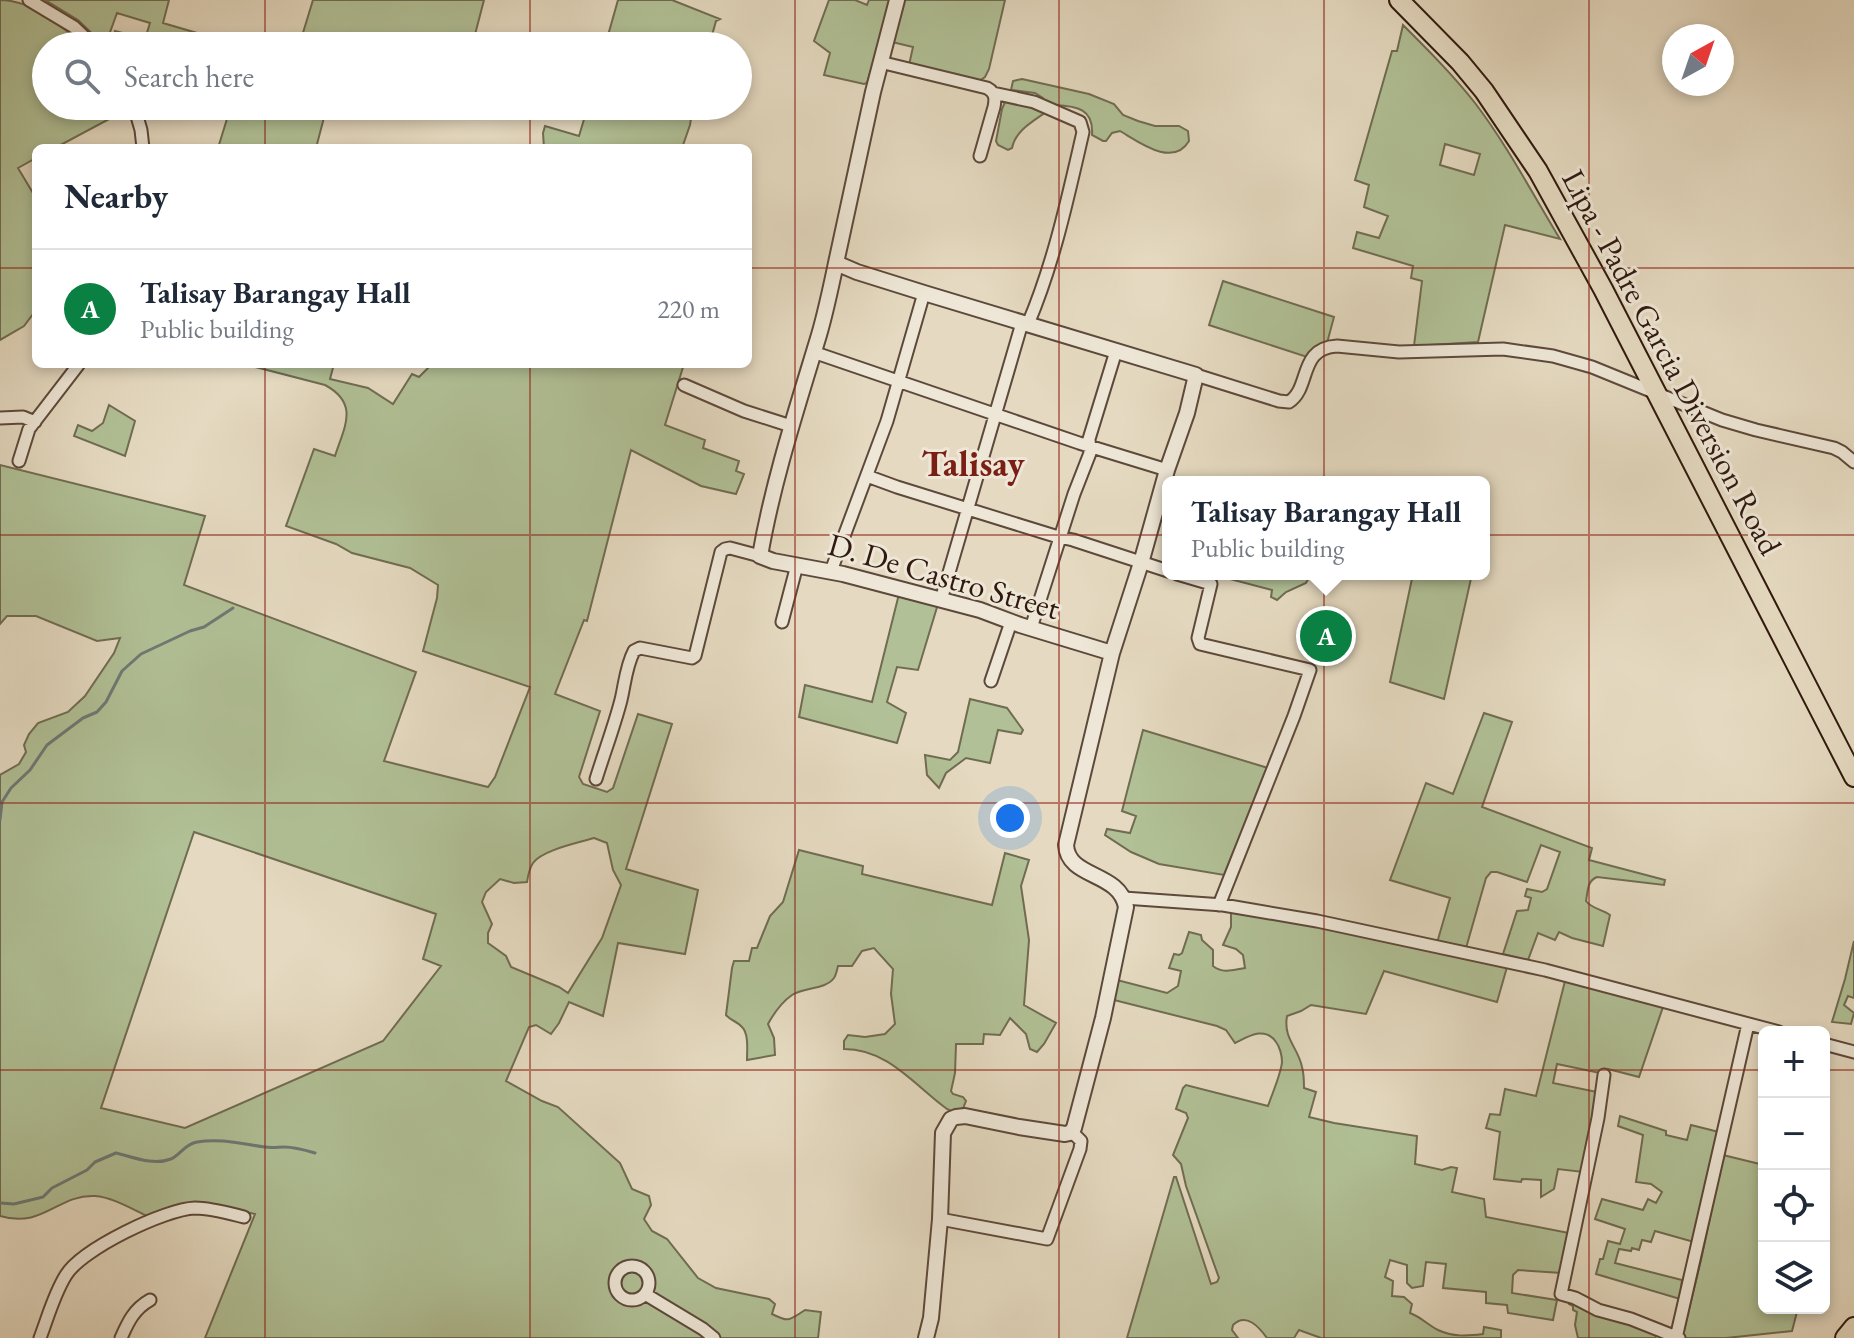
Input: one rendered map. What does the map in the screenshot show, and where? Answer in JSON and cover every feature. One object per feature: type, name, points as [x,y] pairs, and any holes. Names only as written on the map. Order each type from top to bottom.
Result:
[{"type":"main road","name":"Lipa - Padre Garcia Diversion Road","points":[[1399,0],[1484,91],[1538,171],[1658,395],[1854,777]]},
{"type":"main road","points":[[1845,1338],[1854,1327]]},
{"type":"street","points":[[29,0],[79,32]]},
{"type":"street","points":[[596,779],[634,651],[640,648],[692,658],[695,656],[721,552],[730,548],[760,556],[791,426],[822,324],[880,62],[897,0]]},
{"type":"street","points":[[880,62],[1034,102],[1080,122],[1083,132],[1062,227],[1036,309],[1025,324],[941,600]]},
{"type":"street","points":[[980,156],[994,107],[993,93]]},
{"type":"street","points":[[138,120],[143,144]]},
{"type":"street","points":[[836,263],[924,293],[1279,401],[1290,402],[1295,398],[1310,360],[1328,347],[1399,352],[1503,349],[1583,364],[1733,423],[1834,448],[1854,462]]},
{"type":"street","points":[[831,571],[887,421],[924,293]]},
{"type":"street","points":[[1031,628],[1090,453],[1089,439],[1116,351]]},
{"type":"street","points":[[813,352],[1167,470]]},
{"type":"street","points":[[19,461],[26,436],[76,368]]},
{"type":"street","points":[[1165,476],[1187,413],[1196,375]]},
{"type":"street","points":[[684,385],[744,411],[791,426]]},
{"type":"street","points":[[0,418],[15,416],[35,422]]},
{"type":"street","points":[[867,476],[1162,569]]},
{"type":"street","points":[[1072,1132],[1103,1018],[1125,915],[1124,898],[1112,884],[1073,863],[1065,849],[1112,653],[1162,488]]},
{"type":"street","name":"D. De Castro Street","points":[[760,556],[980,610],[1112,653]]},
{"type":"street","points":[[782,622],[797,565]]},
{"type":"street","points":[[1197,580],[1211,584],[1198,638],[1200,644],[1310,670],[1219,905]]},
{"type":"street","points":[[991,681],[1011,622]]},
{"type":"street","points":[[1124,898],[1219,905],[1317,921],[1545,970],[1758,1027]]},
{"type":"street","points":[[1604,1075],[1561,1294],[1678,1337],[1748,1024]]},
{"type":"street","points":[[1830,1046],[1854,1052]]},
{"type":"street","points":[[926,1338],[931,1318],[940,1219],[943,1133],[948,1122],[953,1118],[973,1117],[1065,1134],[1072,1132]]},
{"type":"street","points":[[940,1219],[1047,1239],[1080,1149],[1081,1141],[1072,1132]]},
{"type":"street","points":[[40,1338],[68,1272],[119,1235],[162,1216],[193,1208],[244,1217]]},
{"type":"street","points":[[645,1294],[714,1338]]},
{"type":"street","points":[[121,1338],[130,1317],[150,1300]]},
{"type":"green space","points":[[0,0],[35,9],[67,32],[32,32],[32,120],[107,120],[62,144],[32,144],[32,160],[18,168],[32,191],[32,315],[24,326],[0,340]]},
{"type":"green space","points":[[45,0],[169,0],[163,23],[194,32],[147,32],[150,23],[117,13],[110,32],[90,32],[78,20]]},
{"type":"green space","points":[[313,0],[484,0],[476,32],[303,32]]},
{"type":"green space","points":[[618,0],[672,0],[720,19],[716,21],[713,32],[609,32]]},
{"type":"green space","points":[[829,0],[855,0],[867,5],[869,0],[891,0],[867,83],[824,75],[830,53],[814,41]]},
{"type":"green space","points":[[904,0],[1005,0],[985,77],[979,81],[909,65],[913,47],[892,42]]},
{"type":"green space","points":[[1403,25],[1487,119],[1560,239],[1505,225],[1478,342],[1414,346],[1422,281],[1411,278],[1413,266],[1353,248],[1357,232],[1379,238],[1388,216],[1364,207],[1369,185],[1355,180],[1392,51],[1397,51]],"holes":[[[1445,144],[1480,154],[1474,175],[1440,165]]]},
{"type":"green space","points":[[1022,79],[1089,94],[1114,104],[1123,115],[1138,121],[1155,126],[1179,126],[1188,131],[1189,141],[1182,149],[1165,153],[1120,131],[1103,141],[1092,135],[1087,114],[1070,106],[1055,105],[1018,134],[1008,150],[996,141],[1005,102],[1043,102],[1043,98],[1035,93],[1011,90],[1013,81]]},
{"type":"green space","points":[[227,120],[323,120],[317,144],[219,144]]},
{"type":"green space","points":[[584,120],[691,120],[683,144],[544,144],[545,126],[579,136]]},
{"type":"green space","points":[[1223,281],[1334,317],[1327,343],[1307,357],[1209,325]]},
{"type":"green space","points":[[259,368],[333,368],[330,379],[368,388],[393,404],[412,374],[419,377],[428,368],[683,368],[665,425],[705,440],[703,448],[739,461],[736,471],[744,474],[736,494],[701,486],[631,450],[587,621],[584,620],[555,694],[600,711],[579,777],[583,784],[607,792],[613,788],[638,714],[672,724],[626,869],[698,890],[685,954],[618,943],[603,1016],[569,1002],[551,1034],[536,1025],[529,1027],[506,1081],[558,1107],[620,1163],[632,1189],[649,1196],[651,1205],[644,1219],[652,1231],[667,1239],[698,1278],[716,1288],[769,1299],[775,1304],[772,1314],[782,1319],[792,1318],[805,1310],[821,1312],[818,1338],[205,1338],[255,1214],[208,1203],[147,1216],[115,1201],[95,1196],[71,1200],[28,1218],[0,1216],[0,775],[19,764],[26,752],[24,745],[29,734],[38,723],[68,712],[85,696],[114,653],[120,638],[97,641],[36,616],[7,616],[0,624],[0,465],[205,516],[184,585],[416,672],[384,761],[488,787],[495,777],[530,687],[423,651],[438,585],[410,568],[352,553],[286,526],[314,449],[335,456],[346,417],[343,400],[325,385]],"holes":[[[194,832],[436,914],[423,959],[441,966],[383,1041],[185,1128],[101,1108]],[[594,838],[607,843],[613,870],[621,885],[602,938],[568,993],[511,967],[506,956],[488,943],[492,924],[482,902],[486,892],[500,879],[514,883],[527,882],[533,863],[544,854]]]},
{"type":"green space","points":[[109,405],[135,421],[125,456],[74,436],[78,425],[92,431],[103,423]]},
{"type":"green space","points":[[1234,580],[1308,580],[1277,600],[1271,597],[1272,590]]},
{"type":"green space","points":[[1412,580],[1471,580],[1444,699],[1390,682]]},
{"type":"green space","points":[[899,594],[938,604],[918,670],[897,667],[887,702],[906,713],[897,743],[799,717],[805,685],[872,702]]},
{"type":"green space","points":[[970,699],[1007,708],[1023,730],[1021,734],[998,730],[990,763],[966,758],[946,773],[939,788],[927,775],[925,755],[950,760],[958,752]]},
{"type":"green space","points":[[1484,713],[1512,722],[1482,807],[1592,848],[1589,860],[1665,880],[1664,885],[1597,877],[1591,881],[1586,901],[1610,915],[1603,946],[1559,932],[1555,940],[1538,933],[1528,960],[1503,954],[1517,911],[1528,910],[1531,898],[1525,896],[1527,889],[1542,892],[1547,889],[1560,852],[1541,845],[1527,882],[1497,872],[1491,872],[1486,878],[1466,948],[1437,943],[1450,898],[1390,880],[1426,783],[1453,794]]},
{"type":"green space","points":[[1143,730],[1268,768],[1224,875],[1159,864],[1131,852],[1105,835],[1107,829],[1130,833],[1136,816],[1122,811]]},
{"type":"green space","points":[[799,850],[863,866],[862,874],[992,905],[1005,853],[1029,860],[1021,886],[1029,940],[1024,1005],[1056,1023],[1044,1044],[1037,1052],[1030,1049],[1026,1034],[1010,1018],[1000,1035],[984,1034],[983,1044],[956,1044],[951,1091],[966,1101],[962,1111],[947,1109],[887,1062],[874,1055],[844,1049],[848,1035],[865,1037],[885,1034],[895,1024],[891,994],[893,969],[874,948],[862,951],[852,966],[838,966],[830,982],[797,992],[788,998],[768,1024],[774,1038],[775,1055],[747,1060],[746,1034],[726,1015],[732,968],[734,961],[749,961],[752,948],[757,948],[770,916],[783,902]]},
{"type":"green space","points":[[1231,911],[1289,920],[1507,967],[1497,1002],[1384,971],[1366,1014],[1311,1005],[1287,1016],[1286,1024],[1300,1060],[1304,1088],[1316,1092],[1309,1117],[1417,1136],[1415,1164],[1442,1170],[1457,1168],[1452,1192],[1484,1199],[1486,1217],[1569,1233],[1561,1273],[1518,1270],[1513,1275],[1512,1293],[1557,1300],[1553,1320],[1508,1313],[1507,1305],[1486,1303],[1486,1292],[1443,1288],[1446,1264],[1426,1262],[1423,1286],[1412,1288],[1407,1283],[1407,1265],[1390,1260],[1385,1277],[1393,1281],[1392,1296],[1404,1297],[1412,1304],[1410,1313],[1449,1334],[1483,1334],[1484,1327],[1501,1330],[1501,1338],[1321,1338],[1299,1330],[1294,1338],[1267,1338],[1256,1326],[1243,1320],[1233,1325],[1232,1330],[1238,1338],[1127,1338],[1174,1177],[1211,1284],[1219,1278],[1181,1164],[1173,1155],[1188,1118],[1186,1113],[1176,1109],[1183,1088],[1186,1085],[1268,1106],[1282,1062],[1277,1044],[1267,1034],[1257,1034],[1235,1043],[1226,1030],[1217,1026],[1114,1000],[1117,980],[1167,993],[1178,986],[1181,971],[1169,968],[1174,954],[1182,953],[1189,932],[1201,935],[1213,950],[1213,966],[1228,971],[1245,968],[1243,955],[1223,945],[1231,927]]},
{"type":"green space","points":[[1854,941],[1854,998],[1848,996],[1844,1005],[1854,1013],[1851,1024],[1832,1022],[1845,979]]},
{"type":"green space","points":[[1565,981],[1663,1007],[1639,1077],[1608,1069],[1600,1073],[1557,1064],[1553,1083],[1597,1092],[1583,1172],[1558,1169],[1554,1189],[1541,1197],[1541,1180],[1522,1179],[1521,1182],[1494,1179],[1500,1132],[1486,1128],[1490,1114],[1500,1115],[1505,1089],[1536,1096]]},
{"type":"green space","points":[[1620,1116],[1687,1140],[1691,1125],[1719,1132],[1694,1242],[1655,1231],[1651,1242],[1642,1240],[1639,1250],[1619,1249],[1615,1263],[1682,1280],[1680,1299],[1596,1274],[1608,1241],[1620,1244],[1625,1229],[1595,1219],[1602,1199],[1643,1210],[1648,1199],[1656,1203],[1662,1192],[1651,1184],[1636,1182],[1643,1135],[1618,1126]]},
{"type":"green space","points":[[1723,1155],[1758,1164],[1758,1314],[1796,1314],[1792,1331],[1726,1338],[1686,1338],[1683,1334]]},
{"type":"green space","points":[[1570,1300],[1657,1335],[1655,1338],[1578,1338],[1575,1325],[1577,1312],[1569,1304]]},
{"type":"waterway","points":[[0,820],[2,802],[11,788],[30,770],[47,745],[83,718],[97,712],[106,702],[122,671],[141,654],[204,627],[233,608]]},
{"type":"waterway","points":[[0,1203],[14,1204],[43,1197],[52,1188],[87,1170],[95,1162],[116,1153],[157,1162],[171,1159],[193,1143],[206,1141],[292,1148],[315,1153]]},
{"type":"place","name":"Talisay Barangay Hall","points":[[1326,636]]},
{"type":"district","name":"Talisay","points":[[973,463]]}]
